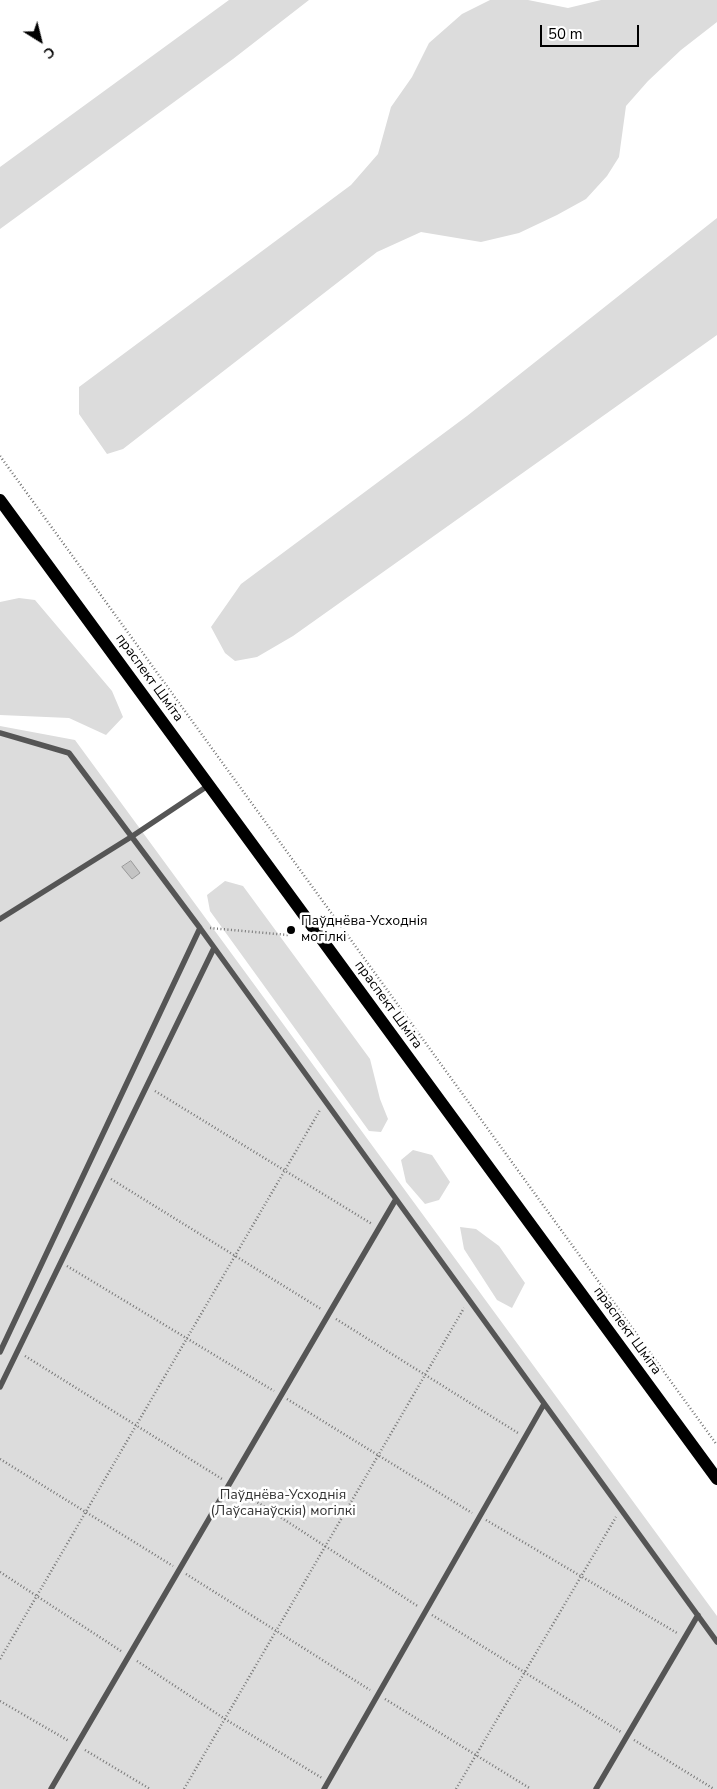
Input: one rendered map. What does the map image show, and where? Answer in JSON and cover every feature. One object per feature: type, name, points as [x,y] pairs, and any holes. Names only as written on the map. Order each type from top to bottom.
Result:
[{"type":"main road","name":"праспект Шміта","points":[[0,500],[717,1479]]},
{"type":"lane","points":[[0,733],[69,753],[200,928],[717,1642]]},
{"type":"lane","points":[[0,918],[131,837],[209,785]]},
{"type":"lane","points":[[0,1352],[200,928]]},
{"type":"lane","points":[[0,1387],[214,948]]},
{"type":"lane","points":[[52,1789],[396,1200]]},
{"type":"lane","points":[[324,1789],[544,1404]]},
{"type":"lane","points":[[596,1789],[698,1616]]},
{"type":"path","points":[[0,456],[717,1445]]},
{"type":"path","points":[[200,928],[288,935]]},
{"type":"path","points":[[147,1086],[380,1229]]},
{"type":"path","points":[[0,1659],[325,1102]]},
{"type":"path","points":[[104,1174],[526,1437]]},
{"type":"path","points":[[61,1262],[480,1517],[685,1637]]},
{"type":"path","points":[[184,1789],[469,1300]]},
{"type":"path","points":[[18,1351],[230,1484],[426,1611],[714,1789]]},
{"type":"path","points":[[0,1459],[530,1789]]},
{"type":"path","points":[[456,1789],[620,1509]]},
{"type":"path","points":[[0,1572],[225,1719],[328,1782]]},
{"type":"green space","points":[[229,0],[309,0],[233,59],[0,229],[0,167]]},
{"type":"green space","points":[[490,0],[528,0],[568,8],[601,0],[717,0],[717,22],[681,50],[648,81],[626,106],[619,157],[607,176],[586,199],[519,233],[481,242],[421,232],[377,252],[123,449],[107,454],[79,414],[79,387],[351,185],[378,154],[391,107],[412,77],[429,43],[462,14]]},
{"type":"green space","points":[[717,218],[717,335],[293,636],[257,657],[235,661],[225,653],[211,627],[241,584],[467,416]]},
{"type":"green space","points":[[19,598],[35,600],[112,691],[123,717],[106,735],[69,718],[0,715],[0,602]]},
{"type":"green space","name":"Паўднёва-Усходнія (Лаўсанаўскія) могілкі","points":[[0,726],[75,740],[717,1616],[717,1789],[0,1789]]},
{"type":"green space","points":[[225,881],[243,886],[370,1059],[380,1099],[388,1119],[381,1132],[369,1131],[210,911],[207,895]]},
{"type":"green space","points":[[413,1150],[432,1155],[450,1182],[439,1200],[425,1204],[406,1182],[401,1160]]},
{"type":"green space","points":[[460,1227],[476,1229],[499,1246],[525,1283],[512,1308],[497,1300],[464,1249]]},
{"type":"building","points":[[131,861],[140,873],[132,879],[122,867]]},
{"type":"place","name":"Паўднёва-Усходнія могілкі","points":[[291,930]]}]
